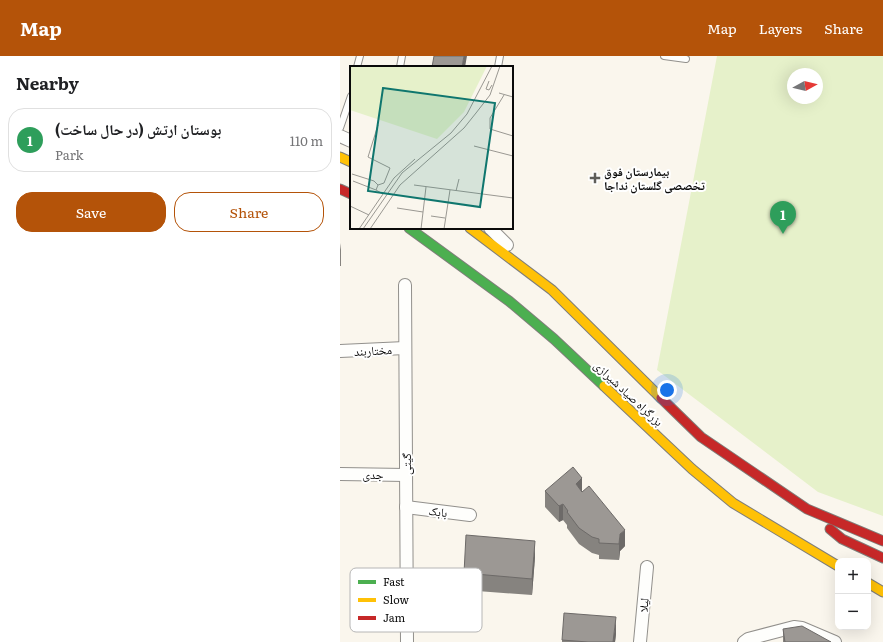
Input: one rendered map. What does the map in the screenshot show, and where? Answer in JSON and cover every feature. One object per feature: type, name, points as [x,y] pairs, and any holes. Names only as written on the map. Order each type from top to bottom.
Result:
[{"type":"highway","points":[[340,157],[350,162]]},
{"type":"highway","points":[[340,189],[350,194]]},
{"type":"highway","name":"بزرگراه صیاد شیرازی","points":[[410,229],[509,301],[554,339],[692,469],[732,503],[835,563]]},
{"type":"highway","name":"بزرگراه صیاد شیرازی","points":[[471,229],[552,290],[701,437],[806,509],[883,540]]},
{"type":"highway","points":[[806,509],[842,539],[883,558]]},
{"type":"highway","points":[[871,578],[883,583]]},
{"type":"highway","points":[[871,586],[883,592]]},
{"type":"street","points":[[340,136],[350,141]]},
{"type":"street","points":[[491,229],[552,290]]},
{"type":"street","name":"گیتی","points":[[405,285],[406,568]]},
{"type":"street","name":"مختاربند","points":[[340,351],[405,348]]},
{"type":"street","name":"جدی","points":[[340,474],[406,475]]},
{"type":"street","name":"بابک","points":[[406,507],[470,514]]},
{"type":"street","name":"لیلا","points":[[640,642],[647,567]]},
{"type":"street","points":[[744,642],[748,639],[794,627],[802,628],[835,642]]},
{"type":"street","name":"گیتی","points":[[407,632],[407,642]]},
{"type":"lane","points":[[357,66],[360,56]]},
{"type":"lane","points":[[400,66],[402,56]]},
{"type":"lane","points":[[498,66],[500,56]]},
{"type":"lane","points":[[664,56],[686,59]]},
{"type":"lane","points":[[340,128],[350,98]]},
{"type":"green space","points":[[717,56],[883,56],[883,516],[818,492],[657,370]]},
{"type":"building","points":[[434,56],[464,56],[462,66],[432,66]]},
{"type":"building","points":[[573,467],[582,478],[576,484],[582,492],[589,486],[625,530],[620,534],[619,544],[599,543],[599,539],[592,537],[579,528],[563,504],[559,506],[545,491]]},
{"type":"building","points":[[466,535],[535,541],[532,579],[482,575],[482,568],[464,568]]},
{"type":"building","points":[[564,613],[616,617],[613,642],[562,640]]},
{"type":"building","points":[[802,626],[831,642],[785,642],[783,629]]},
{"type":"traffic: fast","points":[[410,229],[509,301],[554,339],[604,386]]},
{"type":"traffic: slow","points":[[340,157],[350,162]]},
{"type":"traffic: slow","points":[[471,229],[552,290],[661,398]]},
{"type":"traffic: slow","points":[[604,386],[692,469],[733,503],[835,564]]},
{"type":"traffic: slow","points":[[871,585],[883,592]]},
{"type":"traffic: jam","points":[[340,189],[350,194]]},
{"type":"traffic: jam","points":[[661,398],[701,437],[807,509],[883,541]]},
{"type":"traffic: jam","points":[[830,529],[842,539],[883,558]]},
{"type":"place","name":"بیمارستان فوق تخصصی گلستان نداجا","points":[[595,178]]},
{"type":"place","name":"بوستان ارتش (در حال ساخت)","points":[[783,234]]}]
